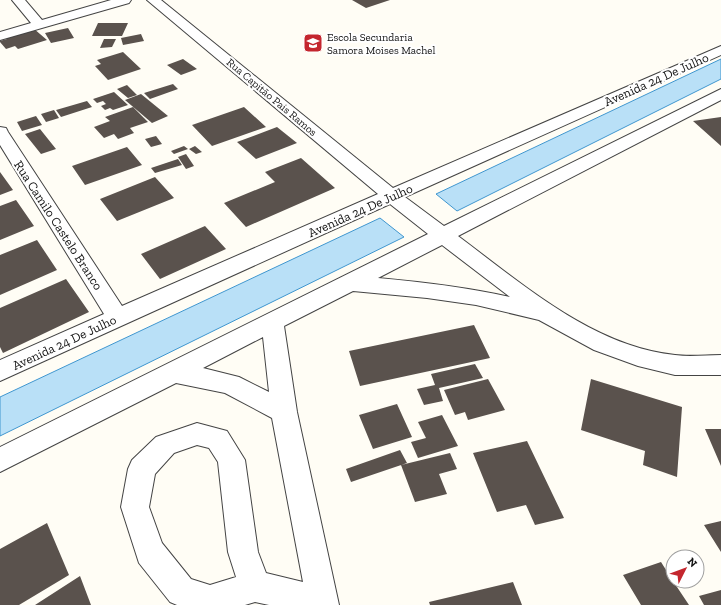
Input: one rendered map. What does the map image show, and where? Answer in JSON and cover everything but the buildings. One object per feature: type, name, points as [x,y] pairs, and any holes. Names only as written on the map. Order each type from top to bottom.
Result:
[{"type":"street","points":[[18,0],[40,24]]},
{"type":"street","points":[[0,36],[125,0]]},
{"type":"street","name":"Rua Capitão Pais Ramos","points":[[153,0],[391,196],[547,314]]},
{"type":"street","name":"Avenida 24 De Julho","points":[[0,372],[118,317],[721,50]]},
{"type":"street","points":[[0,460],[721,94]]},
{"type":"street","name":"Rua Camilo Castelo Branco","points":[[0,132],[118,317]]},
{"type":"street","points":[[349,283],[427,290],[469,296],[547,314],[602,344],[638,357],[675,365],[721,365]]},
{"type":"street","points":[[255,586],[243,552],[231,460],[218,439],[197,434],[165,445],[142,469],[135,507],[150,552],[181,591],[210,602],[255,586],[322,604],[284,412],[272,321]]},
{"type":"street","points":[[172,372],[230,384],[284,412]]},
{"type":"water","points":[[721,59],[721,79],[457,211],[436,194]]},
{"type":"water","points":[[380,218],[404,237],[0,436],[0,397]]},
{"type":"place","name":"Escola Secundaria Samora Moises Machel","points":[[313,43]]}]
